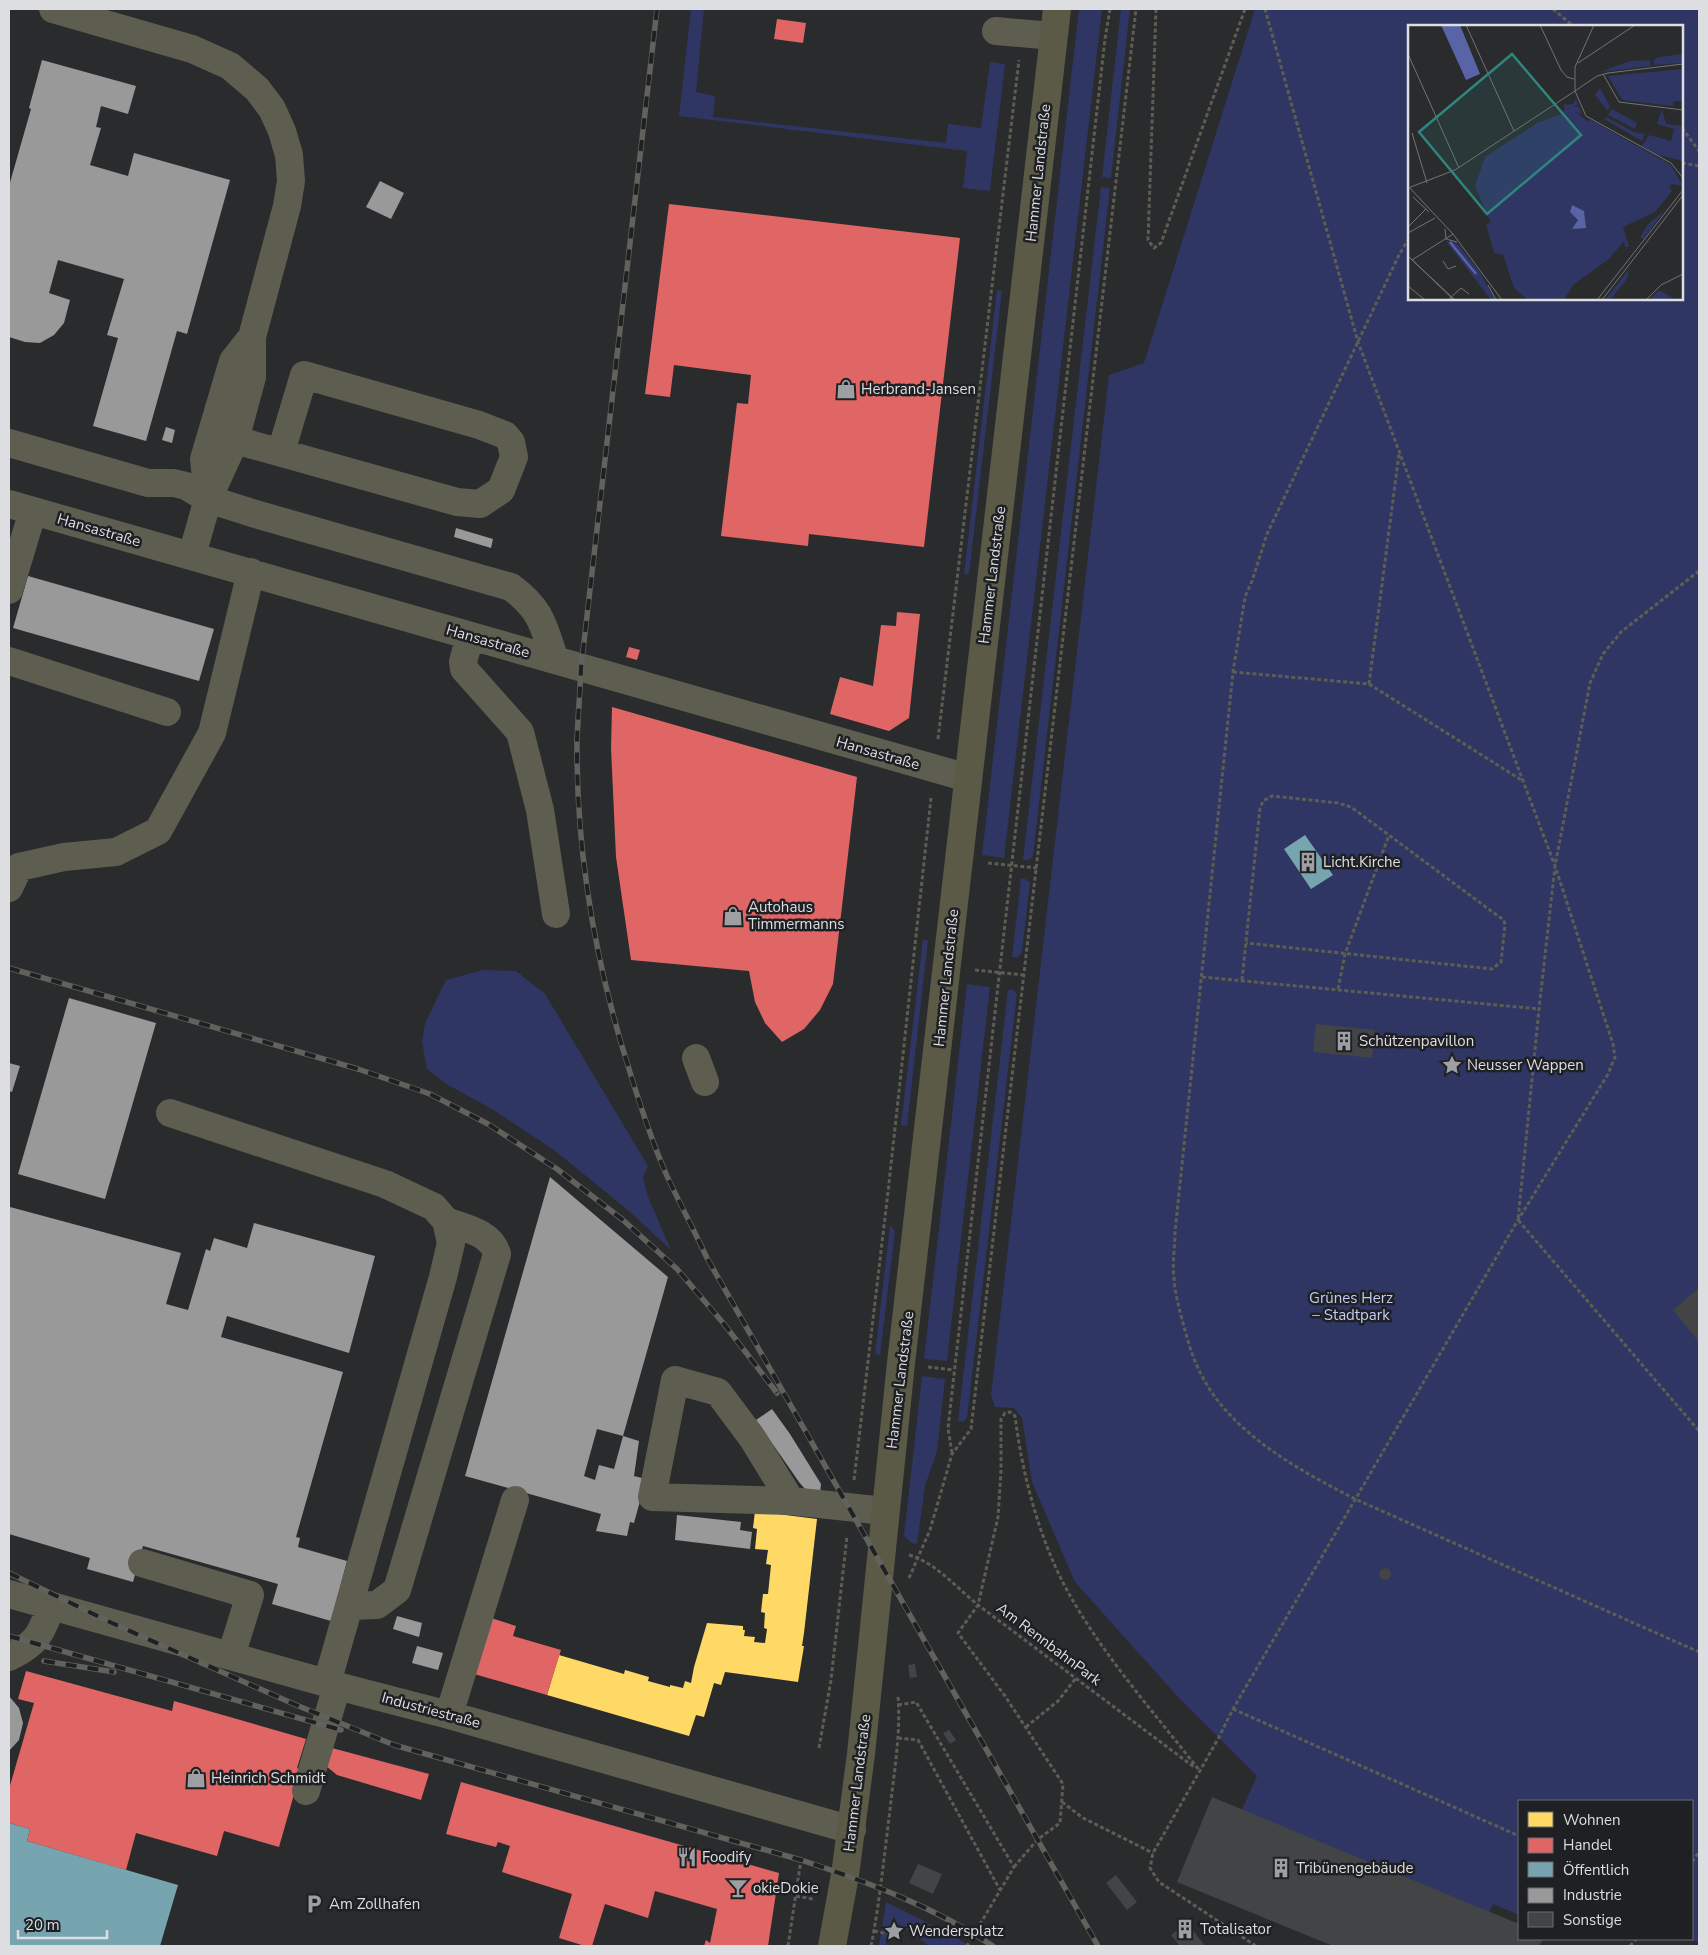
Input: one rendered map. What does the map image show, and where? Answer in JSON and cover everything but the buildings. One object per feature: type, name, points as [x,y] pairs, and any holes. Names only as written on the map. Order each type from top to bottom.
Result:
[{"type":"main road","name":"Hammer Landstraße","points":[[832,1946],[852,1830],[862,1754],[885,1511],[1057,9]]},
{"type":"street","points":[[52,9],[192,49],[213,57],[243,75],[257,89],[272,110],[282,131],[289,155],[291,182],[287,206],[252,337],[252,377],[235,440],[208,499],[192,555]]},
{"type":"street","points":[[996,31],[1053,36]]},
{"type":"street","points":[[208,499],[204,459],[233,361],[252,337]]},
{"type":"street","points":[[235,440],[457,502],[480,504],[501,490],[514,457],[511,442],[506,434],[304,375],[281,452]]},
{"type":"street","points":[[9,428],[153,467],[174,483]]},
{"type":"street","points":[[9,442],[148,483],[174,483],[186,486],[208,499],[510,588],[526,599],[540,616],[555,660]]},
{"type":"street","points":[[9,590],[21,508]]},
{"type":"street","name":"Hansastraße","points":[[21,508],[192,555],[968,778]]},
{"type":"street","points":[[9,888],[19,867],[64,857],[116,852],[158,831],[212,733],[251,572]]},
{"type":"street","points":[[470,636],[463,662],[464,669],[520,732],[540,810],[556,914]]},
{"type":"street","points":[[9,661],[167,712]]},
{"type":"street","points":[[170,1113],[385,1184],[434,1207],[446,1221],[451,1243],[349,1606],[306,1791]]},
{"type":"street","points":[[349,1606],[377,1605],[397,1590],[497,1254],[488,1238],[478,1232],[446,1221]]},
{"type":"street","points":[[791,1501],[753,1439],[718,1392],[675,1380],[652,1498],[791,1501],[885,1511]]},
{"type":"street","points":[[449,1715],[515,1500]]},
{"type":"street","points":[[142,1563],[250,1595],[231,1656]]},
{"type":"street","name":"Industriestraße","points":[[9,1594],[449,1715],[852,1830]]},
{"type":"street","points":[[9,1657],[23,1650],[21,1639],[41,1632],[51,1606]]},
{"type":"path","points":[[952,1454],[948,1428],[1110,9]]},
{"type":"path","points":[[919,1558],[930,1530],[952,1454],[971,1429],[1136,9]]},
{"type":"path","points":[[1156,9],[1148,240],[1154,248],[1161,243],[1245,9]]},
{"type":"path","points":[[1256,1946],[1159,1882],[1150,1868],[1153,1853],[1218,1739],[1233,1708],[1518,1220],[1608,1074],[1615,1058],[1613,1044],[1555,866],[1358,342],[1265,9]]},
{"type":"path","points":[[1553,9],[1572,25]]},
{"type":"path","points":[[818,1748],[831,1680],[935,769],[1018,67]]},
{"type":"path","points":[[1683,129],[1699,151]]},
{"type":"path","points":[[1683,163],[1699,166]]},
{"type":"path","points":[[1408,240],[1399,255],[1267,534],[1245,597],[1233,672],[1175,1232],[1174,1277],[1177,1300],[1189,1346],[1199,1370],[1212,1392],[1246,1429],[1266,1447],[1288,1462],[1355,1499],[1699,1652]]},
{"type":"path","points":[[1369,684],[1399,453]]},
{"type":"path","points":[[1699,571],[1621,632],[1603,654],[1590,683],[1555,866],[1538,1009],[1518,1220],[1699,1431]]},
{"type":"path","points":[[1233,672],[1369,684],[1523,781]]},
{"type":"path","points":[[1242,980],[1260,808],[1267,798],[1272,796],[1343,804],[1351,807],[1504,920],[1505,925],[1501,962],[1492,969],[1246,943]]},
{"type":"path","points":[[1338,989],[1345,954],[1389,835]]},
{"type":"path","points":[[984,863],[1037,868]]},
{"type":"path","points":[[973,970],[1024,975]]},
{"type":"path","points":[[1202,977],[1538,1009]]},
{"type":"path","points":[[967,1946],[1014,1867],[1037,1840],[1060,1823],[1064,1784],[1005,1696],[958,1633],[978,1605],[998,1517],[1001,1471],[1001,1419],[1005,1413],[1010,1412],[1015,1416],[1018,1442],[1038,1522],[1052,1560],[1077,1607],[1112,1659],[1199,1770]]},
{"type":"path","name":"Am RennbahnPark","points":[[882,1547],[919,1558],[978,1605],[1199,1770]]},
{"type":"path","points":[[1026,1728],[1058,1701],[1076,1678]]},
{"type":"path","points":[[898,1705],[916,1702],[1014,1867]]},
{"type":"path","points":[[1233,1708],[1518,1836]]},
{"type":"path","points":[[898,1738],[918,1740],[1000,1890]]},
{"type":"path","points":[[871,1946],[896,1759]]},
{"type":"path","points":[[1062,1802],[1083,1818],[1153,1853]]},
{"type":"path","points":[[788,1946],[801,1860]]},
{"type":"path","points":[[874,1932],[888,1934]]},
{"type":"green space","points":[[691,9],[704,9],[696,92],[715,96],[713,117],[946,143],[948,124],[981,128],[990,62],[1005,64],[990,190],[963,188],[967,151],[679,116]]},
{"type":"green space","points":[[1079,9],[1102,9],[1004,858],[982,855]]},
{"type":"green space","points":[[1121,9],[1130,9],[1111,178],[1102,177]]},
{"type":"green space","name":"Grünes Herz – Stadtpark","points":[[1255,9],[1699,9],[1699,1942],[1690,1940],[1693,1940],[1693,1800],[1518,1800],[1518,1915],[1493,1904],[1485,1923],[1239,1816],[1257,1776],[1178,1697],[1075,1582],[1032,1482],[1022,1418],[1014,1408],[995,1407],[991,1395],[1109,375],[1144,363]]},
{"type":"green space","points":[[1101,187],[1110,188],[1033,856],[1029,860],[1023,860]]},
{"type":"green space","points":[[997,290],[1002,291],[969,574],[964,574]]},
{"type":"green space","points":[[1021,878],[1030,882],[1022,952],[1018,957],[1012,957]]},
{"type":"green space","points":[[923,940],[928,940],[907,1126],[901,1125]]},
{"type":"green space","points":[[483,970],[516,971],[545,994],[648,1166],[643,1177],[648,1197],[671,1250],[629,1211],[554,1150],[492,1109],[448,1085],[427,1069],[422,1042],[425,1023],[446,980]]},
{"type":"green space","points":[[967,984],[990,987],[947,1361],[924,1359]]},
{"type":"green space","points":[[1008,990],[1014,990],[1017,994],[967,1418],[963,1422],[958,1421]]},
{"type":"green space","points":[[890,1225],[895,1231],[880,1355],[875,1354]]},
{"type":"green space","points":[[922,1376],[945,1379],[937,1451],[925,1486],[917,1544],[912,1543],[904,1536]]},
{"type":"green space","points":[[886,1902],[970,1946],[930,1946],[892,1920],[886,1946],[879,1946]]},
{"type":"railway","points":[[657,9],[581,668],[577,731],[580,824],[584,865],[597,947],[606,988],[651,1137],[667,1176],[707,1258],[1098,1946]]},
{"type":"railway","points":[[9,968],[358,1069],[430,1094],[488,1124],[557,1169],[623,1220],[677,1269],[724,1324],[777,1393]]},
{"type":"railway","points":[[9,1573],[112,1623],[296,1705],[394,1745],[801,1860],[851,1877],[924,1907],[993,1946]]},
{"type":"railway","points":[[9,1636],[341,1730]]},
{"type":"railway","points":[[44,1661],[114,1672]]},
{"type":"place","name":"Herbrand-Jansen","points":[[846,389]]},
{"type":"place","name":"Licht.Kirche","points":[[1308,862]]},
{"type":"place","name":"Autohaus Timmermanns","points":[[733,916]]},
{"type":"place","name":"Schützenpavillon","points":[[1344,1041]]},
{"type":"place","name":"Neusser Wappen","points":[[1452,1065]]},
{"type":"place","name":"Heinrich Schmidt","points":[[196,1778]]},
{"type":"place","name":"Foodify","points":[[687,1857]]},
{"type":"place","name":"Tribünengebäude","points":[[1281,1868]]},
{"type":"place","name":"okieDokie","points":[[738,1888]]},
{"type":"place","name":"Am Zollhafen","points":[[314,1904]]},
{"type":"place","name":"Totalisator","points":[[1185,1929]]},
{"type":"place","name":"Wendersplatz","points":[[894,1931]]}]
